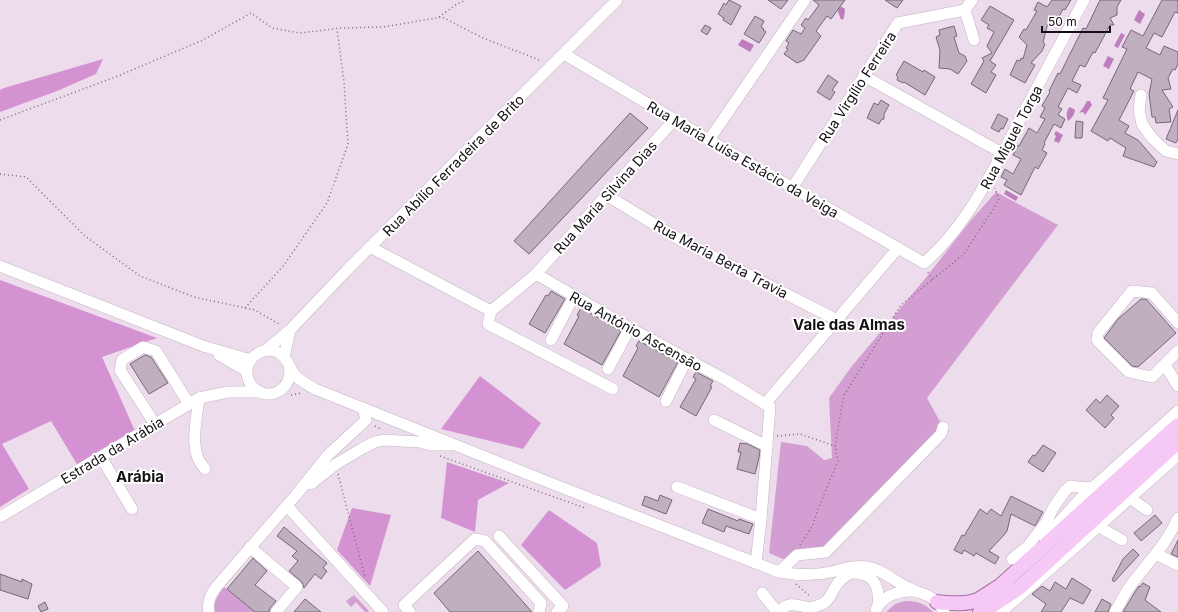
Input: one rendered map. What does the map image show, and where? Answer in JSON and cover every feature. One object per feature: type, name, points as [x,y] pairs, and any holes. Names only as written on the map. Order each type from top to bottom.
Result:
[{"type":"main road","points":[[940,607],[979,599],[1000,586],[1178,425]]},
{"type":"main road","points":[[980,612],[1019,588],[1178,442]]},
{"type":"street","name":"Rua Abílio Ferradeira de Brito","points":[[266,350],[290,330],[370,247],[617,0]]},
{"type":"street","points":[[709,140],[805,0]]},
{"type":"street","points":[[972,0],[965,10],[974,40]]},
{"type":"street","name":"Rua Miguel Torga","points":[[924,263],[936,253],[971,209],[991,175],[1084,0]]},
{"type":"street","name":"Rua Virgílio Ferreira","points":[[792,188],[898,24],[965,10]]},
{"type":"street","name":"Rua Maria Luísa Estácio da Veiga","points":[[564,54],[674,120],[924,263]]},
{"type":"street","points":[[864,76],[1002,153]]},
{"type":"street","points":[[1141,95],[1139,110],[1142,124],[1152,138],[1166,151],[1178,154]]},
{"type":"street","name":"Rua Maria Silvina Dias","points":[[536,274],[674,120]]},
{"type":"street","name":"Rua Maria Berta Travia","points":[[606,195],[677,238],[836,320]]},
{"type":"street","points":[[370,247],[491,312]]},
{"type":"street","points":[[756,563],[770,407],[765,404],[898,248]]},
{"type":"street","points":[[0,266],[203,346],[251,360]]},
{"type":"street","points":[[536,274],[491,312],[488,324],[613,389]]},
{"type":"street","name":"Rua António Ascensão","points":[[536,274],[630,328],[726,380],[765,404]]},
{"type":"street","points":[[1178,323],[1152,293],[1132,291],[1098,333],[1097,340],[1129,372],[1152,377],[1178,351]]},
{"type":"street","points":[[551,340],[574,296]]},
{"type":"street","points":[[608,369],[630,328]]},
{"type":"street","points":[[228,392],[260,392],[272,394],[282,389],[289,381],[290,370],[287,361],[290,330]]},
{"type":"street","points":[[203,346],[247,374],[250,384],[260,392]]},
{"type":"street","points":[[155,424],[120,370],[122,360],[143,347],[156,351],[194,401],[195,448],[198,460],[205,469]]},
{"type":"street","points":[[228,392],[236,388],[247,374],[251,360],[255,355],[266,350],[277,352],[287,361],[295,375],[315,389],[779,572],[815,574],[857,566],[875,568],[899,584],[913,591]]},
{"type":"street","points":[[666,401],[687,359]]},
{"type":"street","points":[[1165,365],[1178,372]]},
{"type":"street","points":[[1165,365],[1178,386]]},
{"type":"street","points":[[282,389],[306,384]]},
{"type":"street","name":"Estrada da Arábia","points":[[0,517],[194,401],[228,392]]},
{"type":"street","points":[[209,612],[208,603],[211,594],[250,547],[287,506],[328,455],[366,420],[363,408]]},
{"type":"street","points":[[1034,555],[1080,493],[1093,487],[1178,411]]},
{"type":"street","points":[[714,420],[767,442]]},
{"type":"street","points":[[779,572],[797,555],[826,552],[941,434],[943,427]]},
{"type":"street","points":[[296,495],[336,464],[375,442],[383,440],[420,442],[430,445],[456,445]]},
{"type":"street","points":[[1001,612],[1099,527],[1178,455]]},
{"type":"street","points":[[101,457],[132,509]]},
{"type":"street","points":[[1012,559],[1028,546],[1047,521],[1065,491],[1070,486],[1080,493]]},
{"type":"street","points":[[677,487],[761,519]]},
{"type":"street","points":[[1130,498],[1147,510]]},
{"type":"street","points":[[287,506],[383,612]]},
{"type":"street","points":[[1115,612],[1131,585],[1177,525]]},
{"type":"street","points":[[1099,527],[1122,540]]},
{"type":"street","points":[[499,536],[563,606],[557,612]]},
{"type":"street","points":[[410,612],[404,605],[475,539],[485,541],[541,603],[539,612]]},
{"type":"street","points":[[250,547],[297,587],[276,612]]},
{"type":"street","points":[[1156,554],[1178,565]]},
{"type":"street","points":[[831,572],[850,574],[858,573],[866,575],[873,580],[877,586],[879,595],[876,609]]},
{"type":"street","points":[[1030,578],[1046,572]]},
{"type":"street","points":[[762,593],[776,611],[792,604],[817,607],[829,599],[838,584],[850,574]]},
{"type":"street","points":[[876,609],[885,599],[903,591],[913,591],[930,596],[940,607]]},
{"type":"path","points":[[438,18],[466,0]]},
{"type":"path","points":[[0,120],[118,76],[202,40],[251,13],[272,28],[300,33],[337,29],[383,27],[442,17],[483,38],[553,65]]},
{"type":"path","points":[[245,308],[284,265],[327,203],[348,144],[344,82],[337,29]]},
{"type":"path","points":[[0,174],[26,177],[85,236],[140,276],[194,298],[255,310],[290,330]]},
{"type":"path","points":[[797,555],[795,550],[801,544],[813,525],[838,461],[835,446],[844,395],[901,306],[964,254],[999,200],[991,175]]},
{"type":"path","points":[[767,442],[800,434],[835,446]]},
{"type":"path","points":[[336,464],[370,598]]},
{"type":"path","points":[[797,574],[796,585],[814,600],[817,607]]},
{"type":"shaded area","points":[[840,7],[845,9],[844,18],[842,20],[838,12]]},
{"type":"shaded area","points":[[1139,10],[1145,14],[1140,24],[1134,20]]},
{"type":"shaded area","points":[[1121,33],[1125,35],[1118,48],[1114,46]]},
{"type":"shaded area","points":[[742,39],[754,45],[750,52],[738,45]]},
{"type":"shaded area","points":[[1108,56],[1114,59],[1109,69],[1103,66]]},
{"type":"shaded area","points":[[103,59],[96,74],[57,91],[0,112],[0,90]]},
{"type":"shaded area","points":[[1087,101],[1090,101],[1092,105],[1085,115],[1083,112],[1079,113],[1083,108]]},
{"type":"shaded area","points":[[1070,107],[1075,110],[1075,112],[1068,121],[1067,114]]},
{"type":"shaded area","points":[[1056,131],[1063,135],[1059,143],[1054,141],[1056,136],[1054,134]]},
{"type":"shaded area","points":[[1006,190],[1018,197],[1016,201],[1004,194]]},
{"type":"shaded area","points":[[996,192],[1058,225],[927,398],[943,427],[826,552],[790,562],[769,553],[781,442],[807,446],[824,460],[832,458],[829,398],[852,366],[924,280],[972,219]]},
{"type":"shaded area","points":[[0,280],[157,338],[102,357],[135,431],[78,466],[51,421],[2,444],[29,489],[0,507]]},
{"type":"shaded area","points":[[480,376],[541,423],[523,449],[441,429]]},
{"type":"shaded area","points":[[447,462],[509,483],[478,500],[475,532],[441,518]]},
{"type":"shaded area","points":[[352,508],[391,515],[370,586],[337,550]]},
{"type":"shaded area","points":[[549,510],[597,543],[601,566],[565,590],[521,545]]},
{"type":"shaded area","points":[[224,587],[255,612],[214,612],[216,599]]},
{"type":"shaded area","points":[[354,595],[369,612],[365,612],[356,602],[351,607],[346,601]]},
{"type":"shaded area","points":[[905,601],[920,603],[927,606],[933,612],[886,612],[895,604]]},
{"type":"building","points":[[729,0],[741,6],[731,25],[723,20],[724,18],[718,14],[724,3],[726,5]]},
{"type":"building","points":[[768,0],[788,0],[781,9]]},
{"type":"building","points":[[813,0],[845,0],[831,19],[827,16],[816,31],[821,36],[804,60],[797,63],[784,54],[788,49],[786,48],[789,43],[786,41],[793,30],[801,34],[805,28],[801,25],[806,18],[808,20],[819,5]]},
{"type":"building","points":[[885,0],[903,0],[897,8]]},
{"type":"building","points":[[1052,0],[1071,0],[1065,10],[1063,9],[1054,26],[1048,23],[1043,42],[1045,44],[1042,51],[1031,63],[1035,65],[1025,83],[1010,75],[1017,60],[1020,61],[1021,58],[1023,59],[1027,45],[1019,37],[1024,29],[1026,30],[1037,11],[1034,10],[1038,2],[1047,7]]},
{"type":"building","points":[[1100,0],[1121,0],[1117,7],[1117,15],[1110,18],[1114,25],[1110,25],[1095,53],[1093,52],[1085,67],[1080,65],[1072,81],[1081,85],[1077,93],[1068,88],[1058,107],[1062,109],[1058,115],[1065,119],[1061,128],[1054,124],[1042,150],[1047,153],[1038,169],[1035,167],[1021,195],[1004,185],[1007,180],[1001,177],[1005,169],[1013,174],[1021,159],[1013,155],[1018,145],[1019,146],[1029,128],[1037,133],[1045,119],[1040,117],[1045,108],[1042,106],[1058,73],[1060,74],[1083,28],[1086,29]]},
{"type":"building","points":[[1162,0],[1178,0],[1178,13],[1175,12],[1162,37],[1154,33],[1146,48],[1160,55],[1164,46],[1178,52],[1178,64],[1168,78],[1171,89],[1162,90],[1173,107],[1169,109],[1171,122],[1156,123],[1155,117],[1152,117],[1149,94],[1152,79],[1138,72],[1130,89],[1134,91],[1119,120],[1129,126],[1125,133],[1138,140],[1157,162],[1154,167],[1123,156],[1126,148],[1110,138],[1108,141],[1091,131],[1108,100],[1103,98],[1127,49],[1122,47],[1131,30],[1143,36]]},
{"type":"building","points":[[990,6],[1014,20],[990,61],[996,65],[991,72],[996,75],[986,93],[971,84],[984,61],[982,58],[992,53],[987,46],[994,32],[987,28],[989,25],[981,20]]},
{"type":"building","points":[[755,16],[764,21],[761,27],[766,32],[759,43],[744,34]]},
{"type":"building","points":[[705,25],[711,28],[707,35],[701,31]]},
{"type":"building","points":[[954,26],[957,36],[954,37],[959,53],[965,56],[967,61],[958,74],[950,69],[939,68],[940,50],[936,37],[940,35],[939,30]]},
{"type":"building","points":[[904,61],[935,77],[925,95],[904,82],[903,83],[897,80],[898,77],[896,75]]},
{"type":"building","points":[[828,75],[838,82],[832,90],[835,92],[830,100],[817,92]]},
{"type":"building","points":[[881,100],[889,105],[884,114],[884,119],[881,120],[879,124],[867,118],[874,103],[878,105]]},
{"type":"building","points":[[1178,110],[1178,139],[1176,143],[1166,139]]},
{"type":"building","points":[[630,113],[648,128],[529,254],[514,241]]},
{"type":"building","points":[[998,114],[1008,119],[1003,129],[1001,128],[999,132],[991,128]]},
{"type":"building","points":[[1076,121],[1083,122],[1082,138],[1075,138]]},
{"type":"building","points":[[551,291],[565,299],[545,333],[529,324],[546,295],[548,296]]},
{"type":"building","points":[[1141,299],[1146,299],[1176,333],[1138,367],[1132,366],[1104,338],[1118,319]]},
{"type":"building","points":[[581,308],[621,331],[602,365],[564,344],[579,316],[577,315]]},
{"type":"building","points":[[639,341],[678,362],[659,397],[623,376],[638,348],[636,346]]},
{"type":"building","points":[[145,355],[151,357],[168,383],[149,394],[130,364]]},
{"type":"building","points":[[696,372],[713,381],[710,386],[712,387],[696,416],[680,407],[696,379],[693,377]]},
{"type":"building","points":[[1107,395],[1119,406],[1111,415],[1114,418],[1105,428],[1086,410],[1096,399],[1100,403]]},
{"type":"building","points":[[740,443],[748,444],[760,450],[755,474],[737,469],[741,452],[738,452]]},
{"type":"building","points":[[1043,445],[1056,453],[1043,472],[1028,462],[1033,455],[1035,456]]},
{"type":"building","points":[[660,495],[672,500],[666,514],[642,505],[645,496],[658,501]]},
{"type":"building","points":[[1011,496],[1043,512],[1035,526],[1011,514],[1007,531],[989,551],[999,557],[995,564],[976,553],[974,556],[964,550],[962,554],[954,550],[962,535],[964,536],[980,509],[987,514],[991,509],[1001,516]]},
{"type":"building","points":[[708,509],[738,521],[739,519],[753,524],[749,534],[726,526],[724,532],[702,523]]},
{"type":"building","points":[[1155,515],[1162,523],[1141,541],[1134,533]]},
{"type":"building","points":[[284,527],[327,563],[323,568],[327,571],[321,579],[315,574],[304,588],[302,582],[289,571],[298,561],[292,556],[297,551],[277,536]]},
{"type":"building","points":[[1178,540],[1178,557],[1171,554]]},
{"type":"building","points":[[1133,549],[1139,555],[1114,582],[1112,580],[1123,559]]},
{"type":"building","points":[[478,551],[532,612],[450,612],[434,593]]},
{"type":"building","points":[[253,558],[267,571],[255,585],[276,601],[270,608],[269,612],[255,612],[227,589]]},
{"type":"building","points":[[0,574],[22,582],[22,579],[32,584],[28,599],[0,590]]},
{"type":"building","points":[[1072,578],[1091,590],[1083,604],[1070,598],[1061,612],[1041,612],[1046,604],[1032,594],[1042,586],[1050,591],[1055,582],[1066,589]]},
{"type":"building","points":[[1143,583],[1150,587],[1145,600],[1161,612],[1123,612],[1139,586],[1140,587]]},
{"type":"building","points":[[305,599],[321,612],[294,612]]},
{"type":"building","points":[[1102,599],[1111,604],[1108,612],[1095,612]]},
{"type":"building","points":[[45,602],[48,609],[41,612],[38,606]]},
{"type":"district","name":"Vale das Almas","points":[[849,324]]},
{"type":"district","name":"Arábia","points":[[140,476]]}]
